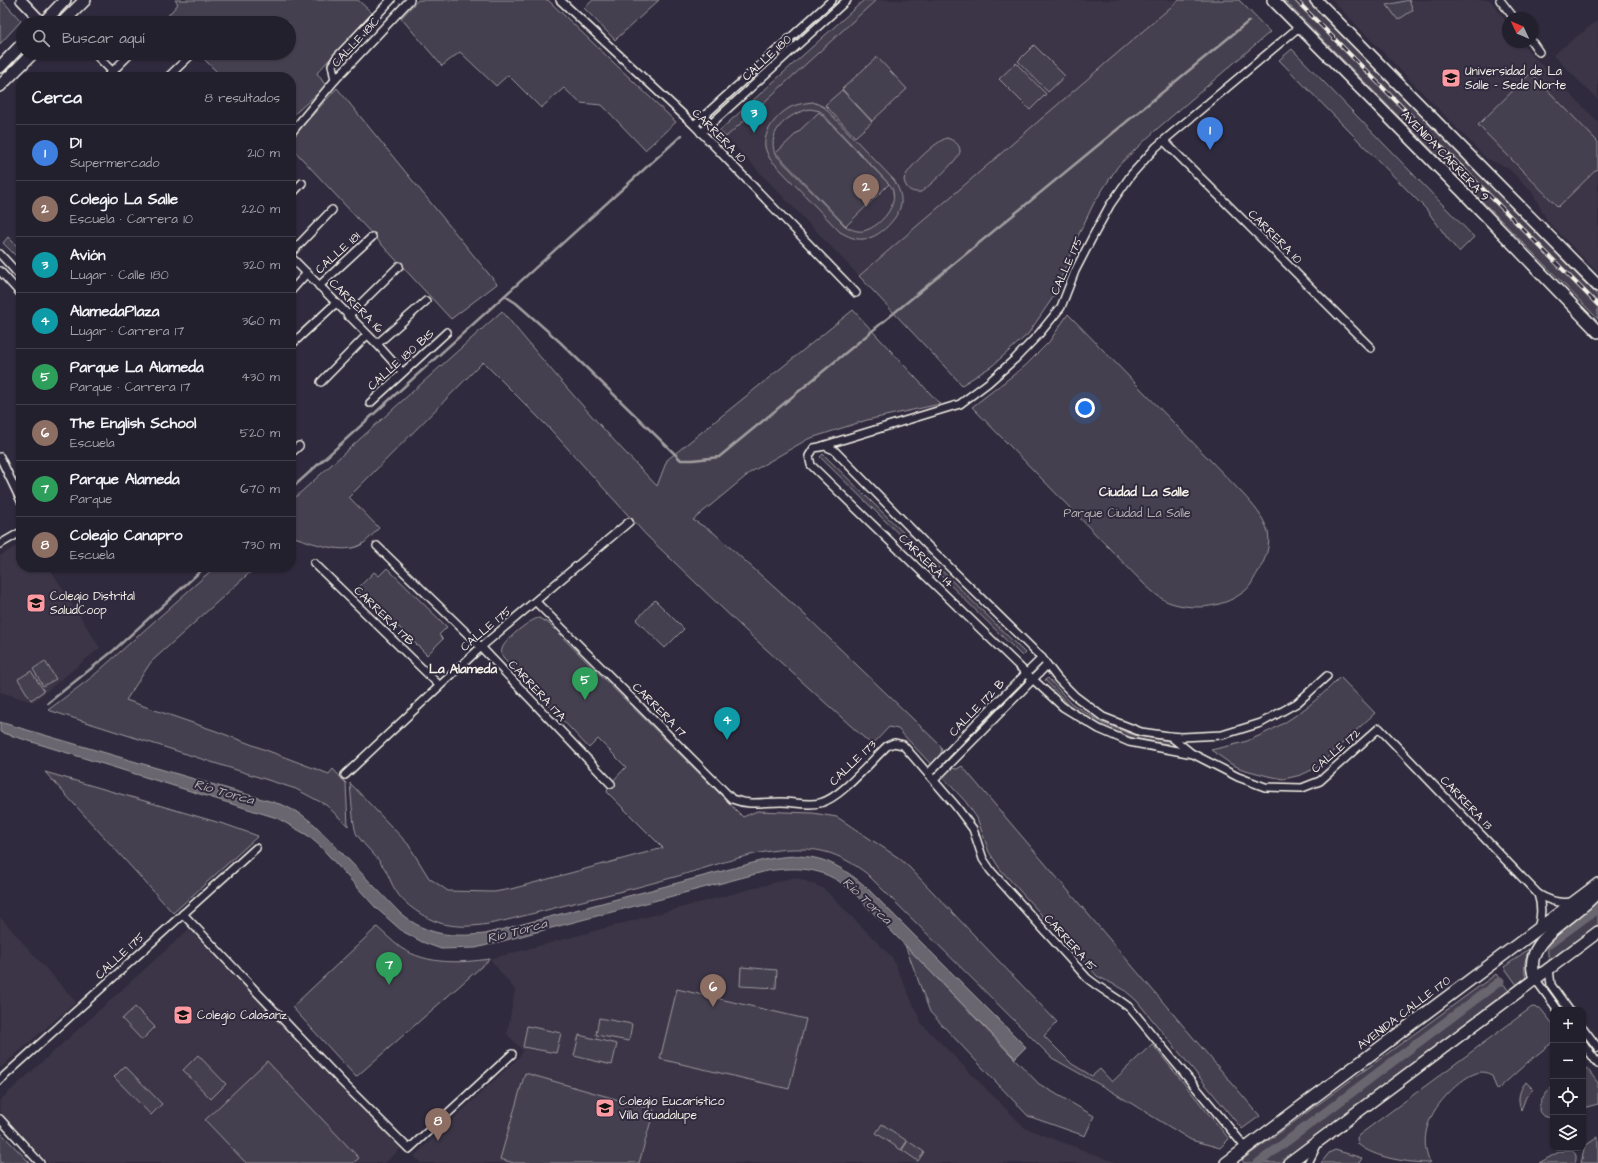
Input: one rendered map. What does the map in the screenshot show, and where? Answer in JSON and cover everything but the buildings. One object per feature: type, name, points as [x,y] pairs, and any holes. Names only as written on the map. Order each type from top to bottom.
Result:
[{"type":"main road","points":[[50,16],[65,0]]},
{"type":"main road","points":[[70,16],[85,0]]},
{"type":"main road","name":"AVENIDA CARRERA 9","points":[[1272,0],[1462,191],[1598,332]]},
{"type":"main road","name":"AVENIDA CARRERA 9","points":[[1316,0],[1598,286]]},
{"type":"main road","points":[[0,67],[16,50]]},
{"type":"main road","points":[[0,86],[26,60]]},
{"type":"main road","name":"AVENIDA CALLE 170","points":[[1226,1163],[1598,884]]},
{"type":"main road","points":[[1536,980],[1532,963],[1539,944],[1552,930],[1598,892]]},
{"type":"main road","points":[[1289,1163],[1536,980],[1598,932]]},
{"type":"street","points":[[21,0],[36,16]]},
{"type":"street","name":"CALLE 181C","points":[[335,80],[332,65],[337,57],[391,0]]},
{"type":"street","name":"CALLE 181C","points":[[296,127],[335,80],[410,0]]},
{"type":"street","name":"CARRERA 10","points":[[560,0],[694,125],[856,293]]},
{"type":"street","name":"CALLE 180","points":[[694,125],[832,0]]},
{"type":"street","name":"CALLE 180","points":[[701,133],[847,0]]},
{"type":"street","points":[[1500,0],[1509,12]]},
{"type":"street","name":"CALLE 175","points":[[814,448],[960,404],[1015,360],[1061,307],[1075,271],[1110,205],[1131,176],[1164,141],[1299,27]]},
{"type":"street","points":[[1536,48],[1539,52]]},
{"type":"street","points":[[100,60],[110,72]]},
{"type":"street","points":[[115,72],[125,60]]},
{"type":"street","points":[[173,72],[186,60]]},
{"type":"street","name":"CARRERA 10","points":[[1164,141],[1371,348]]},
{"type":"street","points":[[296,190],[302,183]]},
{"type":"street","points":[[296,248],[332,210]]},
{"type":"street","name":"CALLE 181","points":[[319,286],[372,237]]},
{"type":"street","points":[[0,254],[16,272]]},
{"type":"street","name":"CARRERA 16","points":[[296,262],[377,344],[402,372]]},
{"type":"street","points":[[348,316],[399,266]]},
{"type":"street","points":[[0,271],[16,289]]},
{"type":"street","name":"CALLE 181","points":[[296,285],[307,273]]},
{"type":"street","points":[[377,344],[426,301]]},
{"type":"street","points":[[296,340],[336,304]]},
{"type":"street","name":"CALLE 180 BIS","points":[[370,403],[447,332]]},
{"type":"street","points":[[320,382],[367,335]]},
{"type":"street","points":[[814,448],[825,446],[834,450],[927,545],[1042,658],[1075,696],[1104,717],[1141,732],[1182,738],[1222,735],[1261,723],[1297,703],[1327,676]]},
{"type":"street","name":"CARRERA 14","points":[[814,448],[809,456],[811,465],[1062,707],[1099,729],[1129,742],[1193,754]]},
{"type":"street","points":[[0,457],[2,466],[16,492]]},
{"type":"street","name":"CALLE 175","points":[[345,774],[481,647],[629,522]]},
{"type":"street","points":[[0,535],[2,543],[16,535]]},
{"type":"street","name":"CARRERA 17A","points":[[377,546],[481,647],[611,784]]},
{"type":"street","name":"CARRERA 17B","points":[[314,562],[439,685]]},
{"type":"street","name":"CARRERA 17","points":[[536,602],[732,799],[744,803],[781,802]]},
{"type":"street","name":"CALLE 172 B","points":[[928,773],[1042,658]]},
{"type":"street","name":"CALLE 172 B","points":[[934,780],[1047,665]]},
{"type":"street","name":"CALLE 172","points":[[1193,754],[1238,777],[1265,787],[1302,788],[1320,781],[1379,728]]},
{"type":"street","name":"CARRERA 13","points":[[1379,728],[1538,894],[1547,900],[1557,903],[1575,901]]},
{"type":"street","points":[[1169,736],[1193,754]]},
{"type":"street","name":"CALLE 173","points":[[781,802],[819,804],[829,800],[840,793],[887,746],[894,743]]},
{"type":"street","name":"CARRERA 15","points":[[894,743],[903,745],[934,780],[973,829],[983,859],[991,871],[1087,978],[1098,988],[1130,1008],[1246,1148]]},
{"type":"street","name":"CALLE 175","points":[[0,1080],[43,1043],[256,848]]},
{"type":"street","points":[[1537,930],[1541,914],[1541,904],[1538,894]]},
{"type":"street","points":[[183,914],[342,1082],[409,1149],[512,1054]]},
{"type":"street","points":[[1549,969],[1552,985],[1567,1007]]},
{"type":"street","points":[[1536,980],[1556,1007]]},
{"type":"street","points":[[1586,1032],[1598,1048]]},
{"type":"street","points":[[1586,1048],[1598,1064]]},
{"type":"street","points":[[0,1119],[40,1163]]},
{"type":"street","points":[[1308,1163],[1319,1142]]},
{"type":"shaded area","points":[[876,0],[1179,0],[859,276],[726,137]]},
{"type":"shaded area","points":[[1332,0],[1490,0],[1502,16],[1502,48],[1526,48],[1598,122],[1598,273],[1548,222],[1532,192],[1507,167],[1487,159]]},
{"type":"shaded area","points":[[1598,20],[1598,100],[1553,55]]},
{"type":"shaded area","name":"Colegio Distrital SaludCoop","points":[[16,546],[16,572],[52,572],[100,648],[33,702],[0,692],[0,556]]},
{"type":"shaded area","points":[[795,877],[823,888],[892,957],[922,1024],[1025,1128],[1117,1163],[421,1163],[414,1156],[520,1056],[523,1051],[507,1034],[515,990],[490,959]]},
{"type":"shaded area","points":[[0,917],[76,1002],[0,1068]]},
{"type":"shaded area","name":"Colegio Calasanz","points":[[189,929],[401,1148],[385,1163],[48,1163],[0,1111],[0,1100]]},
{"type":"green space","points":[[0,0],[3,1],[16,16],[16,26],[0,44]]},
{"type":"green space","points":[[175,0],[358,0],[372,13],[317,73],[326,86],[296,113],[296,72],[217,72],[205,60],[296,60],[296,16],[168,16],[178,4]]},
{"type":"green space","points":[[418,0],[548,0],[676,122],[645,150],[602,105],[580,103],[564,88],[541,108],[508,75],[496,86],[460,52],[442,66],[401,18]]},
{"type":"green space","points":[[593,0],[659,0],[615,40],[584,8]]},
{"type":"green space","points":[[837,0],[842,0],[708,122],[705,120]]},
{"type":"green space","points":[[864,0],[876,0],[726,137],[719,131]]},
{"type":"green space","points":[[1179,0],[1239,0],[1270,32],[1157,129],[1118,166],[1094,203],[1075,242],[1054,296],[1028,334],[992,366],[962,385],[859,276]]},
{"type":"green space","points":[[1284,0],[1307,0],[1598,296],[1598,319]]},
{"type":"green space","points":[[1409,0],[1413,10],[1398,20],[1387,5]]},
{"type":"green space","points":[[1034,45],[1065,76],[1048,92],[1018,61]]},
{"type":"green space","points":[[1292,49],[1474,237],[1459,252],[1426,209],[1279,60]]},
{"type":"green space","points":[[877,57],[907,89],[872,121],[842,89]]},
{"type":"green space","points":[[1016,63],[1046,94],[1030,110],[999,79]]},
{"type":"green space","points":[[1531,73],[1598,142],[1598,168],[1558,207],[1478,125]]},
{"type":"green space","points":[[337,88],[497,284],[451,319],[296,152],[296,133]]},
{"type":"green space","points":[[842,90],[872,122],[855,137],[825,105]]},
{"type":"green space","points":[[813,102],[824,107],[894,180],[897,185],[901,197],[901,204],[896,216],[887,227],[870,238],[857,239],[840,232],[769,158],[766,152],[765,141],[768,130],[779,115],[789,108]],"holes":[[[810,109],[820,111],[890,185],[893,191],[892,204],[889,211],[880,222],[869,229],[858,231],[845,226],[775,154],[773,145],[774,137],[782,124],[795,114],[802,111]]]},
{"type":"green space","points":[[819,112],[889,184],[846,226],[776,153]]},
{"type":"green space","points":[[947,138],[959,146],[959,155],[943,173],[921,192],[914,192],[910,190],[906,186],[904,180],[906,175],[915,163],[929,150]]},
{"type":"green space","points":[[8,237],[16,245],[16,256],[3,243]]},
{"type":"green space","points":[[853,310],[940,404],[867,420],[808,439],[751,472],[693,520],[713,532],[805,615],[940,745],[942,751],[940,759],[943,764],[957,769],[962,766],[1260,1116],[1242,1129],[1136,1000],[1123,989],[1097,976],[1000,869],[989,852],[977,818],[965,801],[898,729],[889,727],[872,745],[746,631],[646,535],[551,430],[483,362],[349,497],[379,528],[364,543],[356,547],[338,549],[318,545],[296,538],[296,496],[502,311],[539,356],[657,486],[667,460]]},
{"type":"green space","name":"Parque Ciudad La Salle","points":[[1068,314],[1243,494],[1261,516],[1269,537],[1267,553],[1261,568],[1251,584],[1238,596],[1220,604],[1201,607],[1191,607],[1171,603],[1160,598],[1144,584],[972,407],[1025,366],[1049,342]]},
{"type":"green space","points":[[823,454],[919,548],[916,551],[820,457]]},
{"type":"green space","points":[[925,554],[1025,653],[1022,656],[922,557]]},
{"type":"green space","points":[[387,568],[447,627],[439,635],[443,639],[427,655],[357,589],[374,572],[379,576]]},
{"type":"green space","points":[[209,572],[250,572],[151,662],[126,700],[216,731],[329,774],[333,769],[346,783],[348,826],[326,805],[296,789],[48,710],[92,677]]},
{"type":"green space","points":[[655,600],[684,629],[665,648],[636,620]]},
{"type":"green space","points":[[539,618],[548,623],[743,817],[757,811],[813,813],[837,817],[899,858],[1057,1022],[1044,1036],[1072,1064],[1092,1076],[1100,1069],[1112,1082],[1152,1044],[1229,1139],[1220,1148],[1191,1140],[1111,1091],[1052,1058],[866,873],[852,863],[829,853],[812,849],[787,849],[753,854],[637,887],[512,919],[476,926],[440,923],[422,915],[409,906],[399,896],[382,864],[357,835],[353,819],[350,783],[408,844],[429,878],[448,891],[494,892],[511,889],[663,848],[607,792],[609,785],[626,767],[598,739],[589,748],[503,657],[503,646],[515,633],[525,625]]},
{"type":"green space","points":[[45,661],[56,679],[43,686],[33,669]]},
{"type":"green space","points":[[31,671],[44,691],[31,700],[18,679]]},
{"type":"green space","points":[[1340,677],[1375,713],[1316,768],[1301,775],[1284,779],[1242,769],[1231,764],[1211,750],[1247,741],[1274,729],[1308,706]]},
{"type":"green space","points":[[1048,678],[1071,703],[1102,723],[1134,735],[1169,741],[1168,744],[1133,738],[1100,725],[1069,705],[1045,680]]},
{"type":"green space","points":[[1020,684],[1022,685],[950,757],[948,755]]},
{"type":"green space","points":[[45,772],[227,825],[258,836],[173,913]]},
{"type":"green space","points":[[1598,902],[1598,927],[1551,964],[1548,957],[1548,950],[1549,944],[1553,937]]},
{"type":"green space","points":[[377,927],[392,941],[411,954],[433,960],[456,962],[490,959],[356,1077],[292,1007]]},
{"type":"green space","points":[[905,945],[1039,1084],[1094,1116],[1085,1136],[1028,1116],[930,1012]]},
{"type":"green space","points":[[1530,948],[1525,962],[1526,977],[1517,985],[1504,967]]},
{"type":"green space","points":[[741,967],[777,970],[776,988],[740,986]]},
{"type":"green space","points":[[1496,974],[1509,991],[1305,1145],[1280,1163],[1244,1163],[1242,1160]]},
{"type":"green space","points":[[677,989],[806,1019],[789,1089],[660,1059]]},
{"type":"green space","points":[[135,1007],[155,1027],[142,1040],[122,1019]]},
{"type":"green space","points":[[1532,1007],[1540,1008],[1550,1020],[1550,1044],[1497,1090],[1492,1076],[1485,1072],[1477,1073],[1460,1082],[1439,1104],[1427,1127],[1425,1137],[1426,1152],[1430,1163],[1402,1161],[1373,1153],[1358,1144],[1357,1138],[1359,1135]]},
{"type":"green space","points":[[599,1018],[632,1024],[629,1041],[596,1035]]},
{"type":"green space","points":[[527,1026],[561,1033],[556,1053],[523,1047]]},
{"type":"green space","points":[[579,1035],[617,1044],[612,1065],[574,1056]]},
{"type":"green space","points":[[198,1055],[226,1084],[211,1099],[183,1070]]},
{"type":"green space","points":[[267,1061],[359,1158],[353,1163],[246,1163],[205,1120]]},
{"type":"green space","points":[[125,1066],[162,1104],[151,1115],[114,1077]]},
{"type":"green space","points":[[1586,1067],[1598,1083],[1598,1104],[1586,1107]]},
{"type":"green space","points":[[525,1073],[654,1110],[639,1163],[514,1163],[500,1159]]},
{"type":"green space","points":[[1526,1082],[1533,1089],[1526,1097],[1521,1110],[1519,1095]]},
{"type":"green space","points":[[1550,1089],[1550,1117],[1540,1113],[1539,1109],[1542,1099]]},
{"type":"green space","points":[[882,1124],[907,1141],[901,1150],[876,1133]]},
{"type":"green space","points":[[0,1132],[30,1163],[0,1163]]},
{"type":"green space","points":[[1598,1137],[1598,1163],[1581,1163],[1584,1151],[1586,1151],[1586,1145]]},
{"type":"green space","points":[[908,1141],[924,1152],[918,1161],[902,1150]]},
{"type":"green space","points":[[1335,1150],[1362,1158],[1359,1163],[1321,1163],[1329,1153]]},
{"type":"green space","points":[[1563,1151],[1574,1152],[1576,1155],[1575,1163],[1539,1163]]},
{"type":"water","name":"Río Torca","points":[[0,722],[283,805],[301,814],[315,825],[400,913],[410,921],[430,931],[450,935],[485,934],[764,860],[793,856],[829,862],[864,885],[1026,1047],[1015,1058],[854,893],[834,878],[824,874],[803,869],[780,869],[767,871],[476,948],[441,949],[422,942],[402,931],[376,908],[319,845],[307,835],[277,818],[0,732]]},
{"type":"waterway","points":[[505,296],[516,303],[560,342],[681,460],[719,457],[1249,21]]},
{"type":"waterway","points":[[296,484],[682,135]]},
{"type":"waterway","points":[[48,703],[113,651],[200,572]]},
{"type":"waterway","points":[[1549,944],[1598,908]]},
{"type":"waterway","points":[[1258,1163],[1500,981]]},
{"type":"railway","points":[[1296,0],[1598,305]]},
{"type":"place","name":"Universidad de La Salle - Sede Norte","points":[[1451,78]]},
{"type":"place","name":"Avión","points":[[754,133]]},
{"type":"place","name":"D1","points":[[1210,150]]},
{"type":"place","name":"Colegio La Salle","points":[[866,207]]},
{"type":"place","name":"Colegio Distrital SaludCoop","points":[[36,603]]},
{"type":"place","name":"Parque La Alameda","points":[[585,700]]},
{"type":"place","name":"AlamedaPlaza","points":[[727,740]]},
{"type":"place","name":"Parque Alameda","points":[[389,985]]},
{"type":"place","name":"The English School","points":[[713,1007]]},
{"type":"place","name":"Colegio Calasanz","points":[[183,1015]]},
{"type":"place","name":"Colegio Eucarístico Villa Guadalupe","points":[[605,1108]]},
{"type":"place","name":"Colegio Canapro","points":[[438,1141]]},
{"type":"district","name":"Ciudad La Salle","points":[[1144,492]]},
{"type":"district","name":"La Alameda","points":[[463,669]]}]
